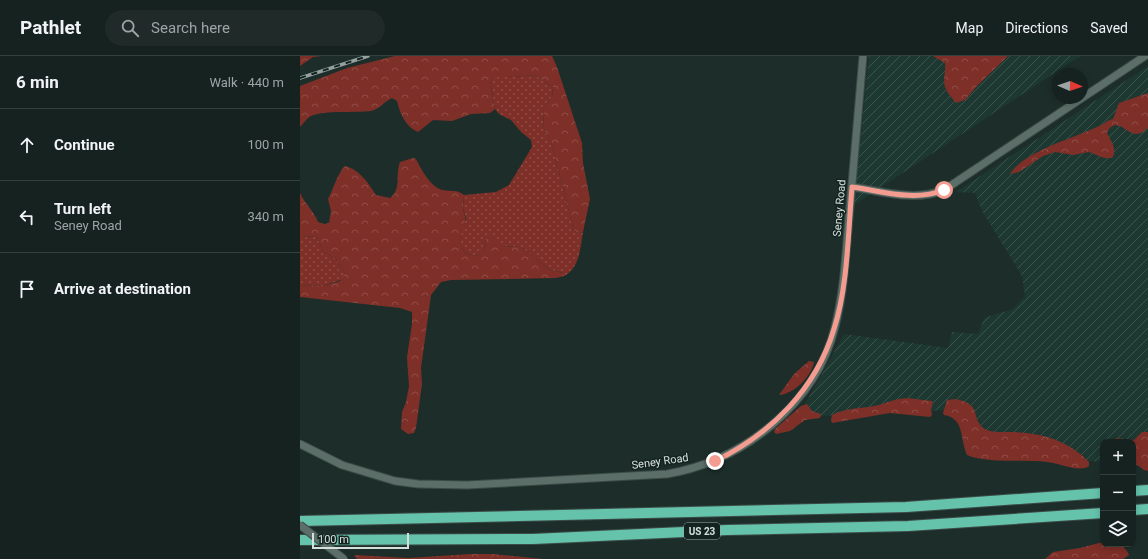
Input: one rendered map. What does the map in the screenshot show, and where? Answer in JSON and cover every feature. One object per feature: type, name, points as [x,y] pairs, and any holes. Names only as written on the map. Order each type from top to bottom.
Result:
[{"type":"highway","points":[[1136,491],[1148,490]]},
{"type":"highway","name":"US 23","points":[[300,521],[906,507],[1100,493]]},
{"type":"highway","points":[[1136,510],[1148,509]]},
{"type":"highway","name":"US 23","points":[[300,540],[532,539],[727,530],[908,526],[1100,512]]},
{"type":"street","name":"Seney Road","points":[[300,444],[342,466],[368,474],[395,481],[443,485],[643,476],[683,471],[721,458],[754,439],[775,422],[801,394],[825,354],[835,328],[841,298],[863,56]]},
{"type":"street","points":[[1088,94],[1145,56]]},
{"type":"street","points":[[852,187],[899,194],[919,196],[932,195],[944,190],[1073,104]]},
{"type":"street","points":[[300,525],[344,559]]},
{"type":"shaded area","points":[[869,56],[1080,56],[1062,68],[1052,68],[1052,74],[854,205]]},
{"type":"shaded area","points":[[1148,66],[1148,465],[1136,464],[1136,439],[1100,439],[1100,462],[974,452],[970,409],[798,417],[844,334],[948,348],[952,332],[978,334],[984,318],[1013,309],[1025,296],[1022,276],[982,211],[975,193],[956,192]]},
{"type":"green space","points":[[300,56],[322,56],[313,57],[300,66]]},
{"type":"green space","points":[[395,56],[552,56],[582,143],[583,163],[590,199],[583,232],[578,233],[574,231],[551,142],[544,129],[543,108],[552,97],[553,87],[535,75],[513,77],[493,75],[490,80],[495,109],[490,113],[471,114],[452,121],[433,120],[418,132],[410,127],[400,111],[397,101],[392,98],[371,111],[317,114],[311,116],[300,127],[300,86],[347,68]]},
{"type":"green space","points":[[933,56],[1008,56],[977,86],[965,100],[956,103],[948,93],[944,84],[945,63]]},
{"type":"green space","points":[[495,74],[513,77],[535,75],[553,87],[552,97],[543,108],[544,129],[551,142],[574,231],[578,233],[583,232],[580,251],[576,263],[564,276],[564,273],[550,270],[521,247],[499,246],[486,236],[485,247],[482,254],[471,255],[465,253],[461,246],[460,231],[466,219],[463,208],[464,195],[496,192],[509,185],[532,147],[531,140],[521,132],[511,120],[499,114],[495,109],[490,80],[492,75]]},
{"type":"green space","points":[[1148,93],[1148,128],[1141,133],[1136,134],[1117,125],[1110,128],[1107,133],[1114,149],[1114,155],[1112,158],[1104,158],[1089,152],[1073,155],[1055,152],[1043,156],[1019,172],[1010,174],[1026,158],[1113,119],[1119,103]]},
{"type":"green space","points":[[413,158],[416,159],[427,178],[434,186],[443,190],[456,191],[464,195],[463,207],[465,218],[461,236],[461,244],[465,253],[471,255],[482,254],[485,247],[486,236],[491,234],[499,246],[521,247],[550,270],[564,273],[564,276],[556,278],[451,280],[441,282],[431,295],[421,368],[422,384],[416,428],[414,433],[408,434],[401,429],[402,412],[406,402],[409,386],[407,357],[412,324],[412,312],[400,308],[300,297],[300,285],[323,286],[340,281],[345,273],[336,259],[323,251],[317,237],[300,236],[300,193],[318,222],[324,224],[329,223],[331,211],[328,199],[342,169],[345,166],[355,170],[367,182],[376,195],[390,198],[396,190],[400,162]]},
{"type":"green space","points":[[300,236],[317,237],[323,251],[336,259],[345,273],[343,279],[323,286],[300,285]]},
{"type":"green space","points":[[809,361],[814,362],[806,379],[790,392],[779,395],[794,374]]},
{"type":"green space","points":[[907,398],[932,401],[932,415],[930,417],[890,413],[832,423],[831,420],[832,415],[837,412],[879,405]]},
{"type":"green space","points":[[955,399],[970,404],[980,425],[985,429],[995,432],[1034,434],[1054,439],[1081,454],[1089,462],[1089,466],[1085,468],[1074,468],[1047,462],[995,460],[976,458],[967,455],[959,425],[951,417],[944,415],[943,413],[947,400]]},
{"type":"green space","points":[[807,404],[812,411],[821,414],[820,418],[805,420],[790,431],[776,434],[774,432],[775,429],[801,406]]},
{"type":"green space","points":[[1142,432],[1148,432],[1148,471],[1136,464],[1135,439]]},
{"type":"green space","points":[[1100,543],[1100,547],[1124,547],[1129,555],[1123,559],[1045,559],[1053,552],[1080,548]]},
{"type":"green space","points":[[492,554],[543,559],[357,559],[354,555],[408,558]]},
{"type":"railway","points":[[300,78],[368,56]]},
{"type":"route","points":[[715,461],[754,439],[775,422],[801,394],[825,354],[835,328],[841,298],[852,187],[919,196],[932,195],[944,190]]}]
